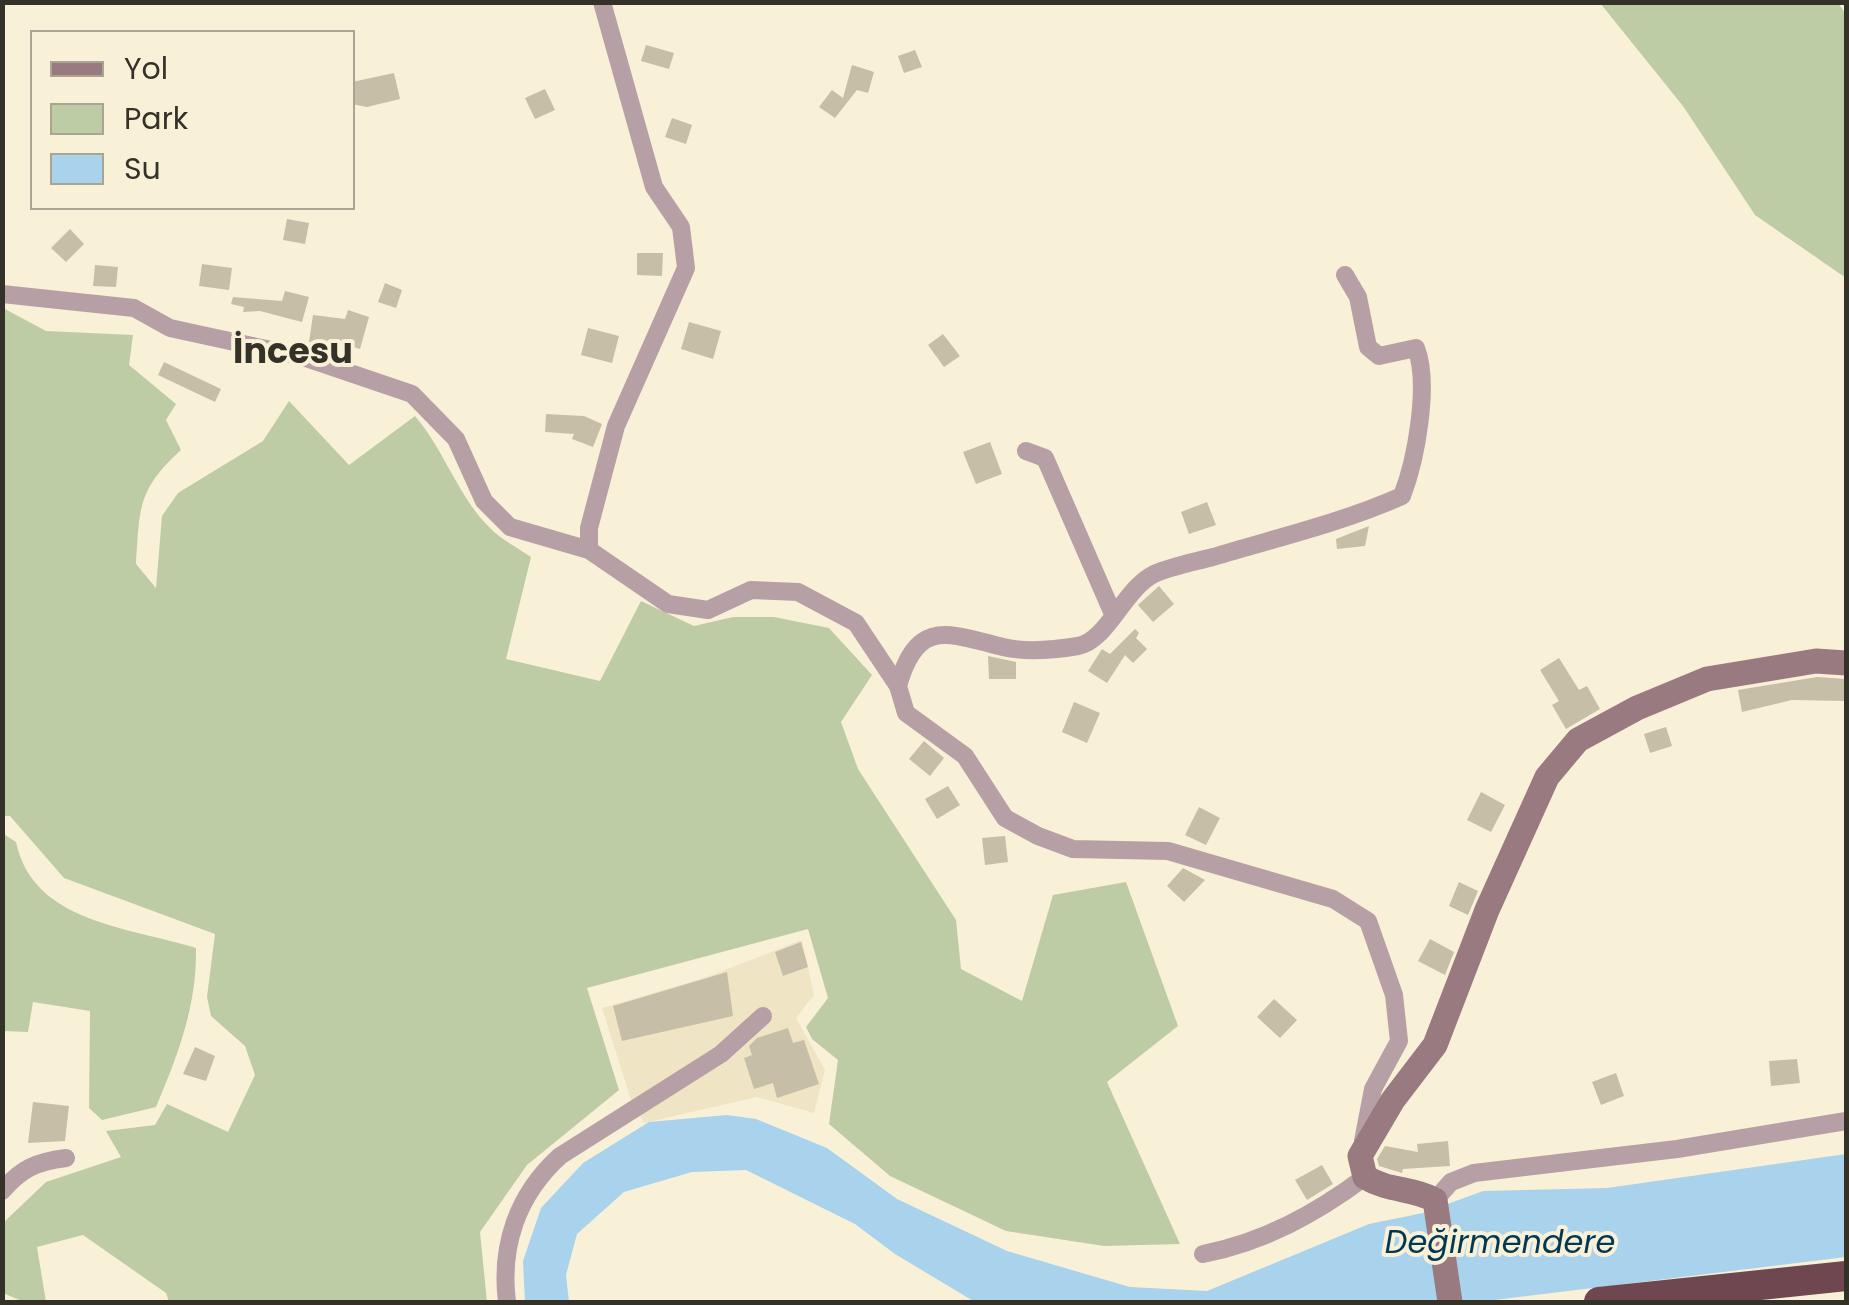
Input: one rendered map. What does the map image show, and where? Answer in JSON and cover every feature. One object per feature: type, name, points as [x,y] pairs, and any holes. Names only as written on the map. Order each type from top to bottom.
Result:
[{"type":"highway","points":[[1598,1302],[1846,1276]]},
{"type":"street","points":[[589,550],[589,528],[616,426],[686,268],[680,227],[654,188],[602,2]]},
{"type":"street","points":[[898,686],[907,654],[931,635],[960,633],[1006,648],[1046,651],[1086,645],[1122,600],[1153,575],[1360,515],[1402,496],[1413,467],[1422,364],[1416,348],[1379,356],[1368,347],[1358,297],[1345,275]]},
{"type":"street","points":[[2,294],[134,308],[170,328],[303,357],[412,394],[456,439],[484,501],[510,526],[589,550],[668,604],[708,610],[751,590],[798,592],[856,623],[898,686],[906,712],[965,756],[1005,818],[1038,836],[1073,848],[1168,852],[1333,899],[1368,921],[1394,995],[1400,1041],[1373,1089],[1362,1166]]},
{"type":"street","points":[[1026,450],[1045,458],[1114,614]]},
{"type":"street","points":[[1202,1254],[1240,1246],[1318,1212],[1362,1166],[1392,1100],[1435,1045],[1487,910],[1547,777],[1578,740],[1637,708],[1707,680],[1816,661],[1846,663]]},
{"type":"street","points":[[507,1302],[503,1267],[514,1222],[542,1172],[560,1156],[721,1054],[763,1016]]},
{"type":"street","points":[[1450,1302],[1435,1200],[1451,1182],[1474,1173],[1677,1149],[1846,1122]]},
{"type":"street","points":[[2,1191],[20,1170],[40,1161],[66,1158]]},
{"type":"street","points":[[1362,1166],[1386,1190],[1420,1192],[1435,1200]]},
{"type":"shaded area","points":[[802,940],[814,995],[796,1018],[825,1070],[814,1113],[757,1097],[644,1123],[630,1097],[602,1008],[704,978]]},
{"type":"green space","points":[[1600,3],[1838,3],[1846,14],[1846,278],[1755,215],[1683,106]]},
{"type":"green space","points":[[3,308],[46,331],[133,335],[129,365],[176,404],[166,420],[181,450],[148,489],[139,528],[136,564],[156,588],[162,516],[178,493],[263,441],[289,401],[349,465],[415,416],[479,516],[500,537],[531,557],[506,659],[600,681],[641,601],[694,626],[733,617],[774,617],[829,628],[872,675],[841,722],[858,769],[956,920],[961,969],[1022,1001],[1053,895],[1126,882],[1178,1026],[1107,1082],[1180,1244],[1104,1246],[1006,1231],[890,1176],[829,1124],[838,1060],[812,1039],[806,1027],[828,998],[808,929],[587,988],[619,1090],[527,1165],[480,1232],[487,1302],[169,1302],[166,1293],[83,1235],[37,1247],[46,1302],[24,1302],[3,1293],[3,1223],[46,1182],[121,1157],[106,1131],[155,1125],[167,1104],[228,1132],[255,1075],[245,1046],[211,1016],[207,997],[215,934],[64,878],[10,816],[3,816]]},
{"type":"green space","points":[[2,833],[16,842],[26,869],[42,890],[63,906],[114,927],[196,948],[190,1010],[156,1107],[102,1120],[89,1108],[90,1011],[33,1002],[28,1032],[3,1031]]},
{"type":"water","name":"Değirmendere","points":[[727,1115],[756,1119],[827,1148],[897,1199],[1007,1251],[1130,1287],[1207,1291],[1369,1224],[1423,1213],[1483,1191],[1607,1188],[1846,1154],[1846,1257],[1478,1302],[975,1302],[895,1254],[855,1224],[746,1170],[692,1172],[624,1192],[577,1234],[566,1275],[569,1302],[525,1302],[523,1261],[541,1208],[583,1163],[649,1122]]},
{"type":"building","points":[[646,45],[674,53],[669,69],[641,61]]},
{"type":"building","points":[[915,50],[922,67],[904,73],[898,56]]},
{"type":"building","points":[[852,65],[874,72],[868,93],[857,90],[835,118],[819,107],[832,90],[843,98]]},
{"type":"building","points":[[394,73],[400,99],[367,107],[355,105],[355,81]]},
{"type":"building","points":[[545,89],[555,110],[535,119],[525,98]]},
{"type":"building","points":[[672,118],[692,125],[686,144],[665,137]]},
{"type":"building","points":[[287,219],[309,223],[305,244],[283,240]]},
{"type":"building","points":[[70,229],[84,244],[66,262],[51,248]]},
{"type":"building","points":[[637,253],[663,253],[662,276],[637,275]]},
{"type":"building","points":[[202,264],[232,268],[229,290],[199,286]]},
{"type":"building","points":[[95,265],[118,267],[116,287],[93,286]]},
{"type":"building","points":[[385,283],[402,290],[396,308],[378,302]]},
{"type":"building","points":[[285,291],[309,297],[302,322],[260,311],[243,312],[244,307],[231,304],[233,297],[282,301]]},
{"type":"building","points":[[348,310],[369,317],[360,349],[332,341],[331,345],[309,342],[313,315],[345,319]]},
{"type":"building","points":[[689,322],[721,331],[713,359],[681,349]]},
{"type":"building","points":[[588,328],[619,336],[612,363],[581,355]]},
{"type":"building","points":[[943,334],[960,356],[944,367],[928,345]]},
{"type":"building","points":[[164,362],[221,389],[215,402],[158,375]]},
{"type":"building","points":[[546,414],[584,416],[602,424],[593,447],[572,439],[574,434],[545,432]]},
{"type":"building","points":[[990,442],[1002,474],[976,484],[963,452]]},
{"type":"building","points":[[1207,502],[1216,525],[1189,534],[1181,512]]},
{"type":"building","points":[[1369,526],[1365,546],[1337,549],[1336,539]]},
{"type":"building","points":[[1159,586],[1174,604],[1153,622],[1138,605]]},
{"type":"building","points":[[1135,629],[1139,633],[1136,638],[1147,649],[1133,663],[1125,655],[1107,683],[1088,671],[1102,649],[1110,654]]},
{"type":"building","points":[[988,656],[1016,662],[1016,679],[989,679]]},
{"type":"building","points":[[1559,658],[1579,690],[1587,686],[1600,709],[1566,729],[1552,705],[1559,701],[1540,670]]},
{"type":"building","points":[[1817,677],[1846,679],[1846,701],[1792,700],[1742,712],[1738,690]]},
{"type":"building","points":[[1074,702],[1100,713],[1087,743],[1062,732]]},
{"type":"building","points":[[1666,727],[1672,746],[1650,753],[1644,734]]},
{"type":"building","points":[[924,741],[944,758],[930,776],[909,759]]},
{"type":"building","points":[[948,786],[960,805],[937,819],[925,799]]},
{"type":"building","points":[[1481,792],[1505,805],[1491,832],[1467,820]]},
{"type":"building","points":[[1199,807],[1220,818],[1206,845],[1185,835]]},
{"type":"building","points":[[1005,836],[1008,862],[985,865],[982,838]]},
{"type":"building","points":[[1183,868],[1205,880],[1184,902],[1167,886]]},
{"type":"building","points":[[1459,882],[1478,891],[1468,915],[1449,906]]},
{"type":"building","points":[[1430,939],[1454,952],[1445,975],[1418,961]]},
{"type":"building","points":[[801,942],[808,967],[783,976],[775,952]]},
{"type":"building","points":[[727,972],[733,1016],[622,1041],[613,1006]]},
{"type":"building","points":[[1274,999],[1297,1020],[1280,1038],[1257,1017]]},
{"type":"building","points":[[788,1028],[793,1043],[804,1040],[819,1084],[777,1098],[773,1083],[754,1089],[744,1058],[752,1055],[749,1046],[757,1038]]},
{"type":"building","points":[[195,1047],[215,1056],[206,1081],[183,1074]]},
{"type":"building","points":[[1797,1059],[1800,1083],[1771,1086],[1769,1061]]},
{"type":"building","points":[[1616,1073],[1624,1096],[1601,1105],[1592,1082]]},
{"type":"building","points":[[33,1102],[69,1106],[65,1141],[28,1143]]},
{"type":"building","points":[[1448,1141],[1450,1166],[1403,1169],[1402,1173],[1379,1166],[1377,1159],[1385,1146],[1418,1152],[1417,1144]]},
{"type":"building","points":[[1322,1165],[1333,1184],[1307,1200],[1295,1180]]},
{"type":"district","name":"İncesu","points":[[293,354]]}]
